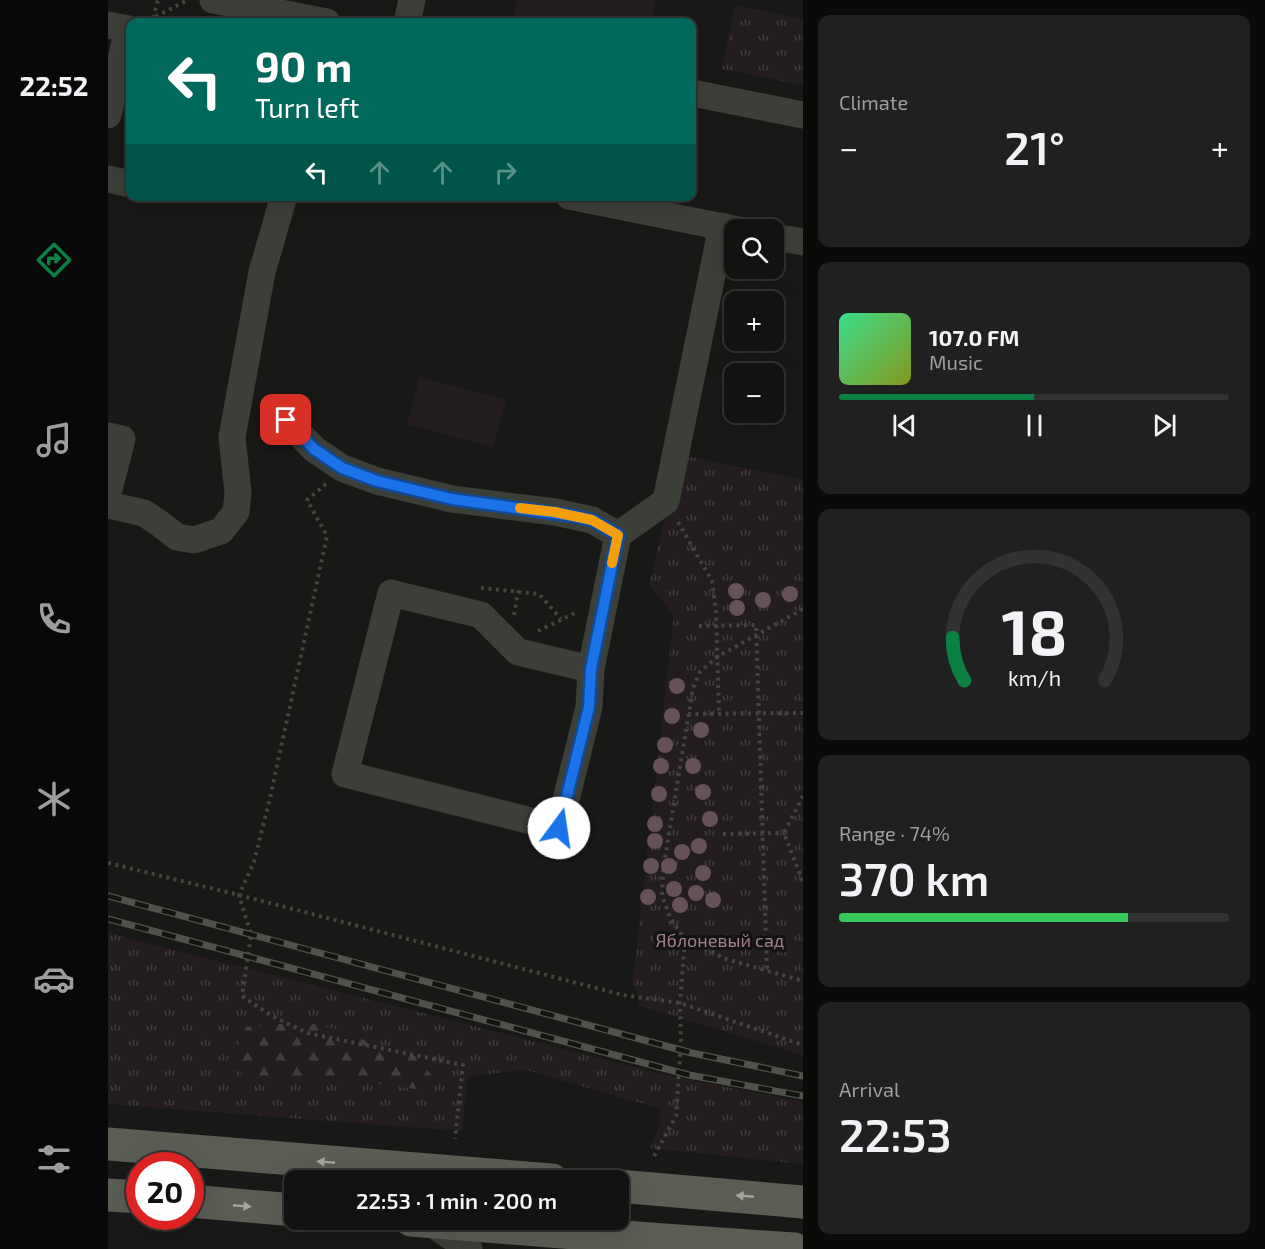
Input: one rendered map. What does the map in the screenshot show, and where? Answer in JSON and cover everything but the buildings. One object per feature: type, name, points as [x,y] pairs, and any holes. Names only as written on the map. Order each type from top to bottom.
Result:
[{"type":"main road","points":[[108,1144],[393,1170]]},
{"type":"main road","points":[[629,1187],[803,1202]]},
{"type":"main road","points":[[108,1195],[126,1196]]},
{"type":"main road","points":[[204,1203],[284,1209]]},
{"type":"main road","points":[[512,1230],[794,1249]]},
{"type":"street","points":[[213,0],[306,18]]},
{"type":"street","points":[[408,18],[412,0]]},
{"type":"street","points":[[108,25],[126,29]]},
{"type":"street","points":[[115,103],[126,40]]},
{"type":"street","points":[[696,94],[803,115]]},
{"type":"street","points":[[108,179],[126,183]]},
{"type":"street","points":[[108,504],[144,513],[177,537],[194,540],[221,531],[236,512],[238,493],[232,437],[262,272],[283,201]]},
{"type":"street","points":[[594,201],[724,227]]},
{"type":"street","points":[[784,239],[803,242]]},
{"type":"street","points":[[591,669],[518,652],[482,615],[391,593],[345,774],[559,828],[589,707],[591,669],[618,535],[666,501],[724,254]]},
{"type":"street","points":[[286,420],[314,449],[342,468],[377,481],[452,499],[555,512],[592,520],[618,535]]},
{"type":"street","points":[[108,436],[122,439],[108,493]]},
{"type":"street","points":[[542,1249],[555,1241],[575,1234]]},
{"type":"path","points":[[153,18],[158,0]]},
{"type":"path","points":[[153,18],[188,0]]},
{"type":"path","points":[[342,468],[307,501],[327,536],[270,798],[254,861],[239,895],[251,935],[242,996],[272,1016],[307,1033],[376,1045],[463,1065],[456,1139]]},
{"type":"path","points":[[666,501],[712,581],[719,714]]},
{"type":"path","points":[[510,644],[606,598]]},
{"type":"path","points":[[803,609],[717,657],[700,672],[693,688],[688,714],[663,870],[662,895],[671,920],[685,939],[726,959],[803,981]]},
{"type":"path","points":[[699,626],[756,625],[767,971]]},
{"type":"path","points":[[688,714],[803,713],[803,719]]},
{"type":"path","points":[[803,796],[784,833],[803,882]]},
{"type":"path","points":[[723,834],[784,833]]},
{"type":"path","points":[[108,863],[623,995],[680,1003],[803,1045]]},
{"type":"path","points":[[654,1155],[676,1116],[685,939]]},
{"type":"green space","points":[[517,0],[656,0],[653,18],[513,18]]},
{"type":"green space","points":[[735,5],[803,19],[803,85],[722,69]]},
{"type":"green space","points":[[420,377],[506,400],[493,447],[407,424]]},
{"type":"green space","name":"Яблоневый сад","points":[[680,455],[803,480],[803,1055],[640,1006],[633,980],[674,615],[649,585]]},
{"type":"green space","points":[[108,933],[674,1077],[803,1102],[803,1164],[650,1148],[660,1125],[661,1109],[526,1070],[468,1076],[462,1131],[108,1104]]},
{"type":"green space","points":[[304,1022],[340,1030],[376,1045],[411,1052],[436,1080],[423,1090],[317,1076],[242,1077],[236,1049],[246,1027]]},
{"type":"railway","points":[[108,896],[692,1053],[803,1076]]},
{"type":"railway","points":[[108,919],[689,1075],[803,1096]]},
{"type":"slow traffic","points":[[520,508],[555,512],[592,520],[618,535],[612,563]]},
{"type":"route","points":[[286,420],[314,449],[342,468],[377,481],[452,499],[555,512],[592,520],[618,535],[591,669],[589,707],[559,828]]}]
